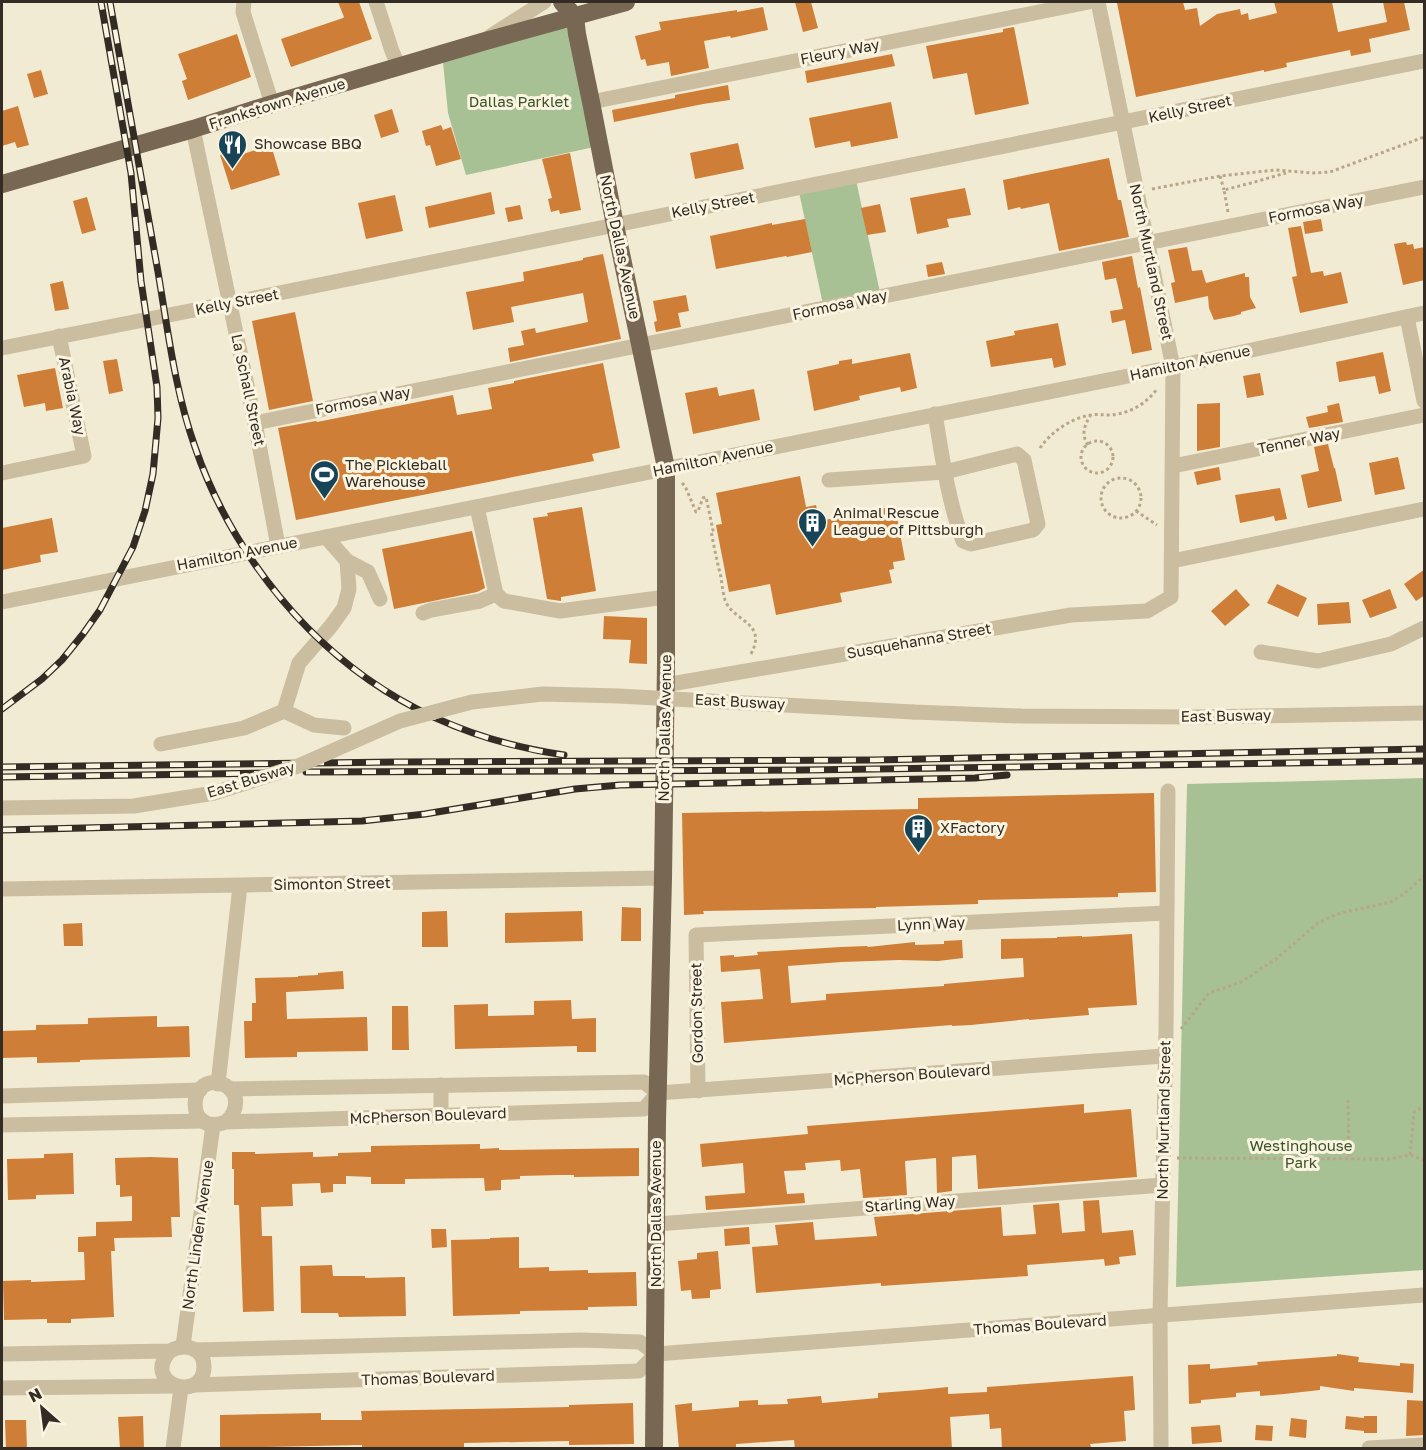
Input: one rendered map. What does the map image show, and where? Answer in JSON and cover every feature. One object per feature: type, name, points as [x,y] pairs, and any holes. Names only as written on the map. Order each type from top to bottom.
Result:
[{"type":"main road","points":[[562,2],[575,17]]},
{"type":"main road","points":[[482,42],[575,17],[612,3]]},
{"type":"main road","name":"North Dallas Avenue","points":[[575,17],[576,34],[666,468],[663,878],[657,1121],[654,1449]]},
{"type":"main road","name":"Frankstown Avenue","points":[[2,184],[482,42]]},
{"type":"street","points":[[244,2],[243,12],[272,104]]},
{"type":"street","points":[[376,2],[399,67]]},
{"type":"street","name":"Frankstown Avenue","points":[[482,42],[526,6],[544,2]]},
{"type":"street","name":"Fleury Way","points":[[591,102],[1089,2]]},
{"type":"street","name":"North Murtland Street","points":[[1098,2],[1173,367],[1171,597]]},
{"type":"street","name":"Kelly Street","points":[[2,348],[1425,61]]},
{"type":"street","name":"La Schall Street","points":[[194,129],[278,546]]},
{"type":"street","name":"Formosa Way","points":[[255,423],[1425,187]]},
{"type":"street","name":"Hamilton Avenue","points":[[2,602],[1173,367],[1425,313]]},
{"type":"street","points":[[1407,317],[1425,401]]},
{"type":"street","name":"Arabia Way","points":[[2,473],[84,456],[59,336]]},
{"type":"street","points":[[829,480],[945,472],[1017,454],[1024,460],[1038,524],[1033,530],[970,544],[963,541],[958,529],[945,472],[935,414]]},
{"type":"street","name":"Tenner Way","points":[[1173,466],[1425,415]]},
{"type":"street","points":[[477,507],[496,594],[504,601],[560,611],[666,597]]},
{"type":"street","points":[[1172,561],[1425,509]]},
{"type":"street","points":[[326,537],[347,561],[368,573],[380,599]]},
{"type":"street","points":[[285,711],[299,663],[344,608],[350,589],[347,561]]},
{"type":"street","points":[[423,613],[496,594]]},
{"type":"street","name":"Susquehanna Street","points":[[665,685],[1071,615],[1147,611],[1171,597]]},
{"type":"street","points":[[1261,652],[1318,661],[1391,644],[1425,628]]},
{"type":"street","name":"East Busway","points":[[2,808],[134,806],[214,793],[298,766],[400,722],[472,702],[543,694],[1021,716],[1194,717],[1425,713]]},
{"type":"street","points":[[161,744],[244,728],[285,711],[314,725],[344,728]]},
{"type":"street","name":"North Murtland Street","points":[[1160,1448],[1168,791]]},
{"type":"street","name":"Simonton Street","points":[[2,889],[663,878]]},
{"type":"street","points":[[224,1086],[240,886]]},
{"type":"street","name":"Lynn Way","points":[[696,935],[1166,913]]},
{"type":"street","name":"Gordon Street","points":[[696,935],[698,1091]]},
{"type":"street","name":"McPherson Boulevard","points":[[224,1086],[644,1082],[658,1093],[1164,1056]]},
{"type":"street","points":[[208,1084],[224,1086],[235,1098],[235,1112],[231,1117],[214,1122],[196,1113],[195,1100],[200,1090],[208,1084]]},
{"type":"street","points":[[441,1085],[441,1115]]},
{"type":"street","points":[[2,1096],[200,1090]]},
{"type":"street","name":"McPherson Boulevard","points":[[2,1125],[214,1122],[644,1109],[658,1093]]},
{"type":"street","name":"North Linden Avenue","points":[[187,1350],[214,1122]]},
{"type":"street","name":"Starling Way","points":[[657,1224],[1163,1185]]},
{"type":"street","name":"Thomas Boulevard","points":[[2,1388],[639,1371],[656,1354],[1425,1295]]},
{"type":"street","name":"Thomas Boulevard","points":[[2,1354],[581,1340],[640,1342],[656,1354]]},
{"type":"street","name":"North Linden Avenue","points":[[187,1350],[203,1361],[204,1368],[202,1374],[183,1384],[164,1376],[162,1362],[165,1356],[187,1350]]},
{"type":"street","name":"North Linden Avenue","points":[[173,1449],[183,1384]]},
{"type":"street","points":[[1369,1449],[1425,1445]]},
{"type":"path","points":[[1150,190],[1220,176],[1275,170],[1330,172],[1425,137]]},
{"type":"path","points":[[1224,190],[1289,172]]},
{"type":"path","points":[[1220,176],[1229,219]]},
{"type":"path","points":[[1040,448],[1049,436],[1082,417],[1131,411],[1151,397],[1158,387]]},
{"type":"path","points":[[1088,445],[1083,432],[1091,415]]},
{"type":"path","points":[[1100,442],[1109,447],[1113,457],[1106,471],[1091,472],[1083,465],[1081,455],[1088,445],[1100,442]]},
{"type":"path","points":[[1125,478],[1131,480],[1140,491],[1140,505],[1136,511],[1131,515],[1118,518],[1106,512],[1102,507],[1100,495],[1102,489],[1111,480],[1125,478]]},
{"type":"path","points":[[680,481],[685,486],[696,512],[703,498],[706,497],[726,603],[754,632],[756,640],[751,654]]},
{"type":"path","points":[[1136,511],[1158,526]]},
{"type":"path","points":[[1178,1033],[1209,993],[1241,982],[1276,959],[1318,923],[1337,914],[1391,902],[1425,876]]},
{"type":"path","points":[[1348,1100],[1349,1159]]},
{"type":"path","points":[[1410,1155],[1414,1112],[1425,1108]]},
{"type":"path","points":[[1177,1158],[1389,1159],[1410,1155],[1425,1160]]},
{"type":"green space","name":"Dallas Parklet","points":[[569,26],[594,147],[466,175],[448,113],[443,62]]},
{"type":"green space","points":[[856,180],[881,297],[824,309],[799,192]]},
{"type":"green space","name":"Westinghouse Park","points":[[1424,778],[1424,1270],[1176,1287],[1187,784]]},
{"type":"building","points":[[338,2],[359,2],[372,39],[291,67],[281,39],[343,18]]},
{"type":"building","points":[[795,2],[811,2],[818,28],[803,32]]},
{"type":"building","points":[[1183,2],[1185,10],[1197,8],[1200,26],[1217,14],[1240,9],[1241,15],[1248,13],[1249,20],[1277,13],[1274,2],[1332,2],[1338,32],[1387,22],[1383,2],[1404,2],[1410,30],[1369,39],[1371,52],[1351,56],[1350,50],[1286,63],[1287,67],[1136,97],[1117,3]]},
{"type":"building","points":[[763,7],[768,30],[704,41],[709,68],[671,76],[669,62],[647,66],[645,59],[641,60],[635,36],[661,30],[659,22]]},
{"type":"building","points":[[1014,27],[1029,104],[975,115],[967,73],[933,79],[926,46],[1003,32],[1003,29]]},
{"type":"building","points":[[237,34],[251,77],[188,100],[182,81],[187,79],[178,54]]},
{"type":"building","points":[[892,54],[895,66],[807,83],[805,71]]},
{"type":"building","points":[[41,70],[48,94],[34,98],[27,74]]},
{"type":"building","points":[[728,85],[730,100],[614,122],[612,110]]},
{"type":"building","points":[[891,102],[898,138],[851,147],[850,141],[815,148],[809,118]]},
{"type":"building","points":[[18,106],[29,145],[17,148],[15,142],[2,146],[2,111]]},
{"type":"building","points":[[392,109],[399,132],[381,138],[374,115]]},
{"type":"building","points":[[441,125],[443,130],[451,127],[461,159],[436,166],[430,145],[426,146],[422,131]]},
{"type":"building","points":[[738,143],[744,169],[695,179],[690,153]]},
{"type":"building","points":[[271,145],[280,175],[231,190],[220,155],[235,150],[237,156]]},
{"type":"building","points":[[570,153],[581,210],[560,214],[559,210],[551,212],[548,199],[552,198],[542,159]]},
{"type":"building","points":[[1109,158],[1129,237],[1059,251],[1049,203],[1008,210],[1003,180]]},
{"type":"building","points":[[965,188],[971,215],[947,219],[949,227],[917,234],[910,198]]},
{"type":"building","points":[[491,192],[495,214],[429,228],[425,207]]},
{"type":"building","points":[[395,195],[403,231],[366,239],[358,203]]},
{"type":"building","points":[[87,197],[96,230],[82,234],[73,201]]},
{"type":"building","points":[[880,204],[886,232],[867,235],[861,208]]},
{"type":"building","points":[[520,205],[523,219],[508,222],[505,208]]},
{"type":"building","points":[[805,219],[812,252],[716,269],[710,236],[772,223],[772,225]]},
{"type":"building","points":[[1321,219],[1323,231],[1305,234],[1303,222]]},
{"type":"building","points":[[1301,226],[1311,273],[1323,271],[1324,276],[1341,272],[1348,303],[1300,313],[1292,277],[1297,276],[1288,228]]},
{"type":"building","points":[[1406,242],[1407,245],[1413,244],[1414,249],[1425,247],[1425,280],[1403,285],[1394,244]]},
{"type":"building","points":[[1187,247],[1192,271],[1202,270],[1206,283],[1245,273],[1245,277],[1249,277],[1250,297],[1256,308],[1214,320],[1209,308],[1208,296],[1175,303],[1171,283],[1175,282],[1168,250]]},
{"type":"building","points":[[603,254],[621,339],[510,362],[508,348],[524,345],[521,331],[535,328],[536,333],[588,322],[583,293],[511,307],[514,322],[473,330],[466,292],[524,281],[523,272]]},
{"type":"building","points":[[1132,256],[1152,350],[1132,354],[1125,320],[1112,323],[1110,311],[1123,309],[1116,278],[1105,280],[1102,262]]},
{"type":"building","points":[[942,262],[945,274],[928,277],[926,265]]},
{"type":"building","points":[[63,281],[69,309],[55,311],[50,284]]},
{"type":"building","points":[[686,295],[689,311],[678,313],[681,327],[656,332],[654,322],[657,321],[653,301]]},
{"type":"building","points":[[295,312],[313,401],[269,410],[252,321]]},
{"type":"building","points":[[1058,323],[1066,365],[1054,368],[1052,358],[991,367],[986,341],[1015,335],[1014,331]]},
{"type":"building","points":[[1383,352],[1391,391],[1379,394],[1375,376],[1339,382],[1336,362]]},
{"type":"building","points":[[910,353],[917,388],[901,392],[900,387],[859,396],[860,400],[814,411],[807,371],[839,364],[839,361],[852,359],[852,364]]},
{"type":"building","points":[[117,359],[123,391],[109,394],[103,361]]},
{"type":"building","points":[[603,363],[620,448],[592,454],[594,461],[296,520],[278,428],[453,395],[457,415],[492,409],[488,388]]},
{"type":"building","points":[[55,368],[63,408],[46,411],[45,403],[24,407],[17,375]]},
{"type":"building","points":[[1260,373],[1264,395],[1247,398],[1243,376]]},
{"type":"building","points":[[717,387],[719,396],[754,389],[760,420],[693,434],[685,393]]},
{"type":"building","points":[[1220,403],[1220,447],[1197,451],[1197,404]]},
{"type":"building","points":[[1339,403],[1343,422],[1309,428],[1306,417],[1328,412],[1327,406]]},
{"type":"building","points":[[1328,444],[1342,501],[1308,508],[1301,475],[1319,471],[1314,447]]},
{"type":"building","points":[[1398,457],[1405,489],[1375,495],[1369,463]]},
{"type":"building","points":[[1219,467],[1221,480],[1197,485],[1194,472]]},
{"type":"building","name":"Animal Rescue League of Pittsburgh","points":[[800,476],[806,507],[816,505],[820,521],[895,506],[905,560],[893,562],[894,569],[889,570],[892,583],[840,593],[842,602],[776,615],[770,584],[729,592],[716,525],[722,524],[716,493]]},
{"type":"building","points":[[1280,488],[1287,519],[1275,521],[1274,516],[1240,523],[1235,495]]},
{"type":"building","points":[[582,507],[596,591],[561,597],[561,601],[547,599],[533,518],[548,516],[547,513]]},
{"type":"building","points":[[52,518],[58,552],[40,555],[41,562],[2,570],[2,528]]},
{"type":"building","points":[[472,531],[485,588],[477,592],[394,609],[382,549]]},
{"type":"building","points":[[1425,569],[1425,595],[1416,601],[1404,584]]},
{"type":"building","points":[[1277,584],[1307,598],[1298,617],[1267,603]]},
{"type":"building","points":[[1236,589],[1250,605],[1225,626],[1211,611]]},
{"type":"building","points":[[1390,589],[1397,608],[1370,618],[1362,600]]},
{"type":"building","points":[[1349,602],[1351,623],[1318,625],[1317,604]]},
{"type":"building","points":[[604,616],[647,618],[647,664],[629,663],[631,640],[603,639]]},
{"type":"building","name":"XFactory","points":[[1154,793],[1156,892],[1118,893],[1118,897],[978,900],[978,904],[703,911],[704,914],[684,915],[682,813],[918,809],[918,798]]},
{"type":"building","points":[[622,907],[641,908],[641,941],[621,941]]},
{"type":"building","points":[[447,911],[448,947],[422,947],[422,912]]},
{"type":"building","points":[[582,911],[583,941],[505,943],[505,913]]},
{"type":"building","points":[[82,923],[83,946],[64,946],[63,924]]},
{"type":"building","points":[[1132,934],[1137,1005],[1088,1008],[1089,1015],[724,1043],[721,1002],[763,999],[760,969],[721,972],[720,956],[734,955],[734,957],[758,955],[757,952],[868,947],[915,942],[915,945],[944,944],[944,941],[962,940],[963,958],[938,961],[899,960],[788,966],[791,1003],[826,1000],[826,994],[944,986],[944,984],[1024,977],[1023,958],[1001,959],[1001,939]]},
{"type":"building","points":[[343,971],[344,989],[286,992],[287,1019],[367,1017],[368,1051],[297,1052],[297,1057],[245,1058],[244,1021],[252,1021],[252,1003],[256,1003],[255,978],[298,977]]},
{"type":"building","points":[[571,1000],[572,1019],[596,1018],[596,1052],[577,1052],[577,1046],[455,1049],[454,1005],[488,1004],[488,1016],[534,1015],[534,1001]]},
{"type":"building","points":[[392,1006],[408,1006],[409,1050],[392,1050]]},
{"type":"building","points":[[157,1016],[157,1027],[189,1026],[190,1057],[37,1063],[37,1057],[2,1058],[2,1031],[36,1030],[36,1025],[88,1024],[88,1018]]},
{"type":"building","points":[[1084,1104],[1084,1113],[1131,1109],[1137,1177],[978,1189],[976,1155],[952,1157],[952,1191],[937,1193],[936,1158],[905,1161],[907,1195],[863,1198],[860,1169],[841,1171],[840,1160],[805,1163],[806,1170],[784,1171],[787,1194],[804,1193],[805,1203],[706,1210],[705,1196],[745,1193],[743,1163],[702,1167],[700,1144],[808,1134],[807,1126]]},
{"type":"building","points":[[480,1144],[480,1149],[499,1148],[499,1150],[639,1148],[639,1176],[520,1176],[520,1179],[501,1180],[501,1190],[485,1191],[484,1178],[405,1179],[405,1184],[371,1184],[371,1177],[346,1176],[346,1184],[333,1184],[333,1192],[321,1193],[320,1183],[292,1184],[293,1206],[261,1207],[262,1236],[272,1236],[274,1311],[243,1312],[239,1205],[234,1205],[232,1152],[255,1152],[255,1154],[313,1152],[313,1157],[338,1156],[338,1153],[371,1152],[371,1146]]},
{"type":"building","points":[[73,1153],[74,1194],[36,1195],[36,1199],[8,1200],[7,1159],[44,1158],[44,1154]]},
{"type":"building","points":[[115,1158],[178,1158],[180,1217],[171,1217],[172,1237],[114,1238],[115,1251],[111,1251],[114,1317],[71,1319],[71,1323],[47,1323],[47,1319],[4,1320],[3,1281],[85,1280],[84,1252],[78,1252],[78,1237],[96,1236],[96,1222],[132,1221],[132,1196],[120,1197],[120,1185],[116,1185]]},
{"type":"building","points":[[1099,1200],[1102,1233],[1133,1230],[1136,1255],[1119,1257],[1120,1264],[1105,1266],[1104,1259],[1027,1265],[1028,1276],[881,1286],[881,1283],[756,1293],[752,1247],[778,1245],[775,1225],[813,1222],[815,1240],[877,1236],[874,1217],[1001,1207],[1003,1236],[1036,1234],[1033,1205],[1059,1203],[1062,1233],[1085,1231],[1083,1201]]},
{"type":"building","points":[[749,1227],[750,1244],[725,1246],[724,1229]]},
{"type":"building","points":[[431,1229],[446,1229],[447,1247],[432,1248]]},
{"type":"building","points":[[519,1237],[519,1268],[549,1267],[549,1271],[588,1270],[588,1273],[636,1272],[637,1306],[453,1316],[451,1240]]},
{"type":"building","points":[[718,1251],[721,1289],[710,1290],[710,1298],[692,1299],[691,1290],[681,1291],[678,1261],[697,1259],[697,1253]]},
{"type":"building","points":[[332,1265],[333,1276],[405,1277],[406,1316],[339,1317],[338,1313],[301,1313],[300,1266]]},
{"type":"building","points":[[1337,1354],[1359,1357],[1358,1362],[1400,1366],[1400,1363],[1414,1364],[1413,1393],[1354,1388],[1354,1391],[1320,1386],[1320,1390],[1260,1396],[1260,1391],[1236,1393],[1236,1397],[1201,1400],[1201,1403],[1189,1404],[1188,1365],[1210,1364],[1210,1369],[1258,1365],[1257,1362],[1337,1356]]},
{"type":"building","points":[[1133,1376],[1135,1410],[1124,1411],[1126,1441],[1090,1444],[1091,1447],[1002,1449],[1001,1428],[990,1429],[989,1414],[950,1417],[952,1449],[795,1449],[794,1440],[736,1444],[736,1449],[679,1449],[675,1405],[692,1403],[692,1411],[739,1407],[739,1401],[758,1400],[758,1405],[788,1404],[787,1399],[821,1396],[822,1403],[878,1398],[878,1393],[948,1387],[948,1394],[987,1392],[987,1387]]},
{"type":"building","points":[[1407,1400],[1425,1401],[1425,1435],[1406,1436]]},
{"type":"building","points":[[633,1403],[634,1444],[569,1445],[569,1441],[464,1443],[464,1449],[362,1449],[362,1445],[220,1448],[220,1415],[321,1413],[321,1420],[362,1420],[361,1411],[569,1407],[569,1405]]},
{"type":"building","points":[[143,1416],[144,1449],[120,1449],[118,1417]]},
{"type":"building","points":[[1346,1416],[1364,1418],[1364,1416],[1377,1416],[1377,1433],[1345,1429]]},
{"type":"building","points":[[1291,1418],[1307,1420],[1306,1438],[1289,1436]]},
{"type":"building","points":[[5,1420],[26,1420],[27,1449],[6,1449]]},
{"type":"building","points":[[1220,1425],[1222,1442],[1192,1444],[1191,1427]]},
{"type":"building","points":[[1256,1425],[1273,1426],[1272,1441],[1255,1440]]},
{"type":"railway","points":[[2,709],[42,679],[62,660],[100,610],[133,547],[145,511],[153,474],[158,418],[157,387],[141,281],[131,173],[101,2]]},
{"type":"railway","points":[[110,2],[182,404],[207,477],[236,535],[283,601],[316,636],[351,666],[388,692],[428,714],[471,732],[516,746],[564,755]]},
{"type":"railway","points":[[2,767],[397,762],[874,760],[1424,749]]},
{"type":"railway","points":[[306,772],[805,770],[1424,761]]},
{"type":"railway","points":[[2,777],[273,773]]},
{"type":"railway","points":[[2,830],[362,821],[425,814],[575,789],[620,785],[975,778],[1007,775]]},
{"type":"place","name":"Showcase BBQ","points":[[233,170]]},
{"type":"place","name":"The Pickleball Warehouse","points":[[324,500]]},
{"type":"place","name":"Animal Rescue League of Pittsburgh","points":[[812,548]]},
{"type":"place","name":"XFactory","points":[[919,854]]}]
